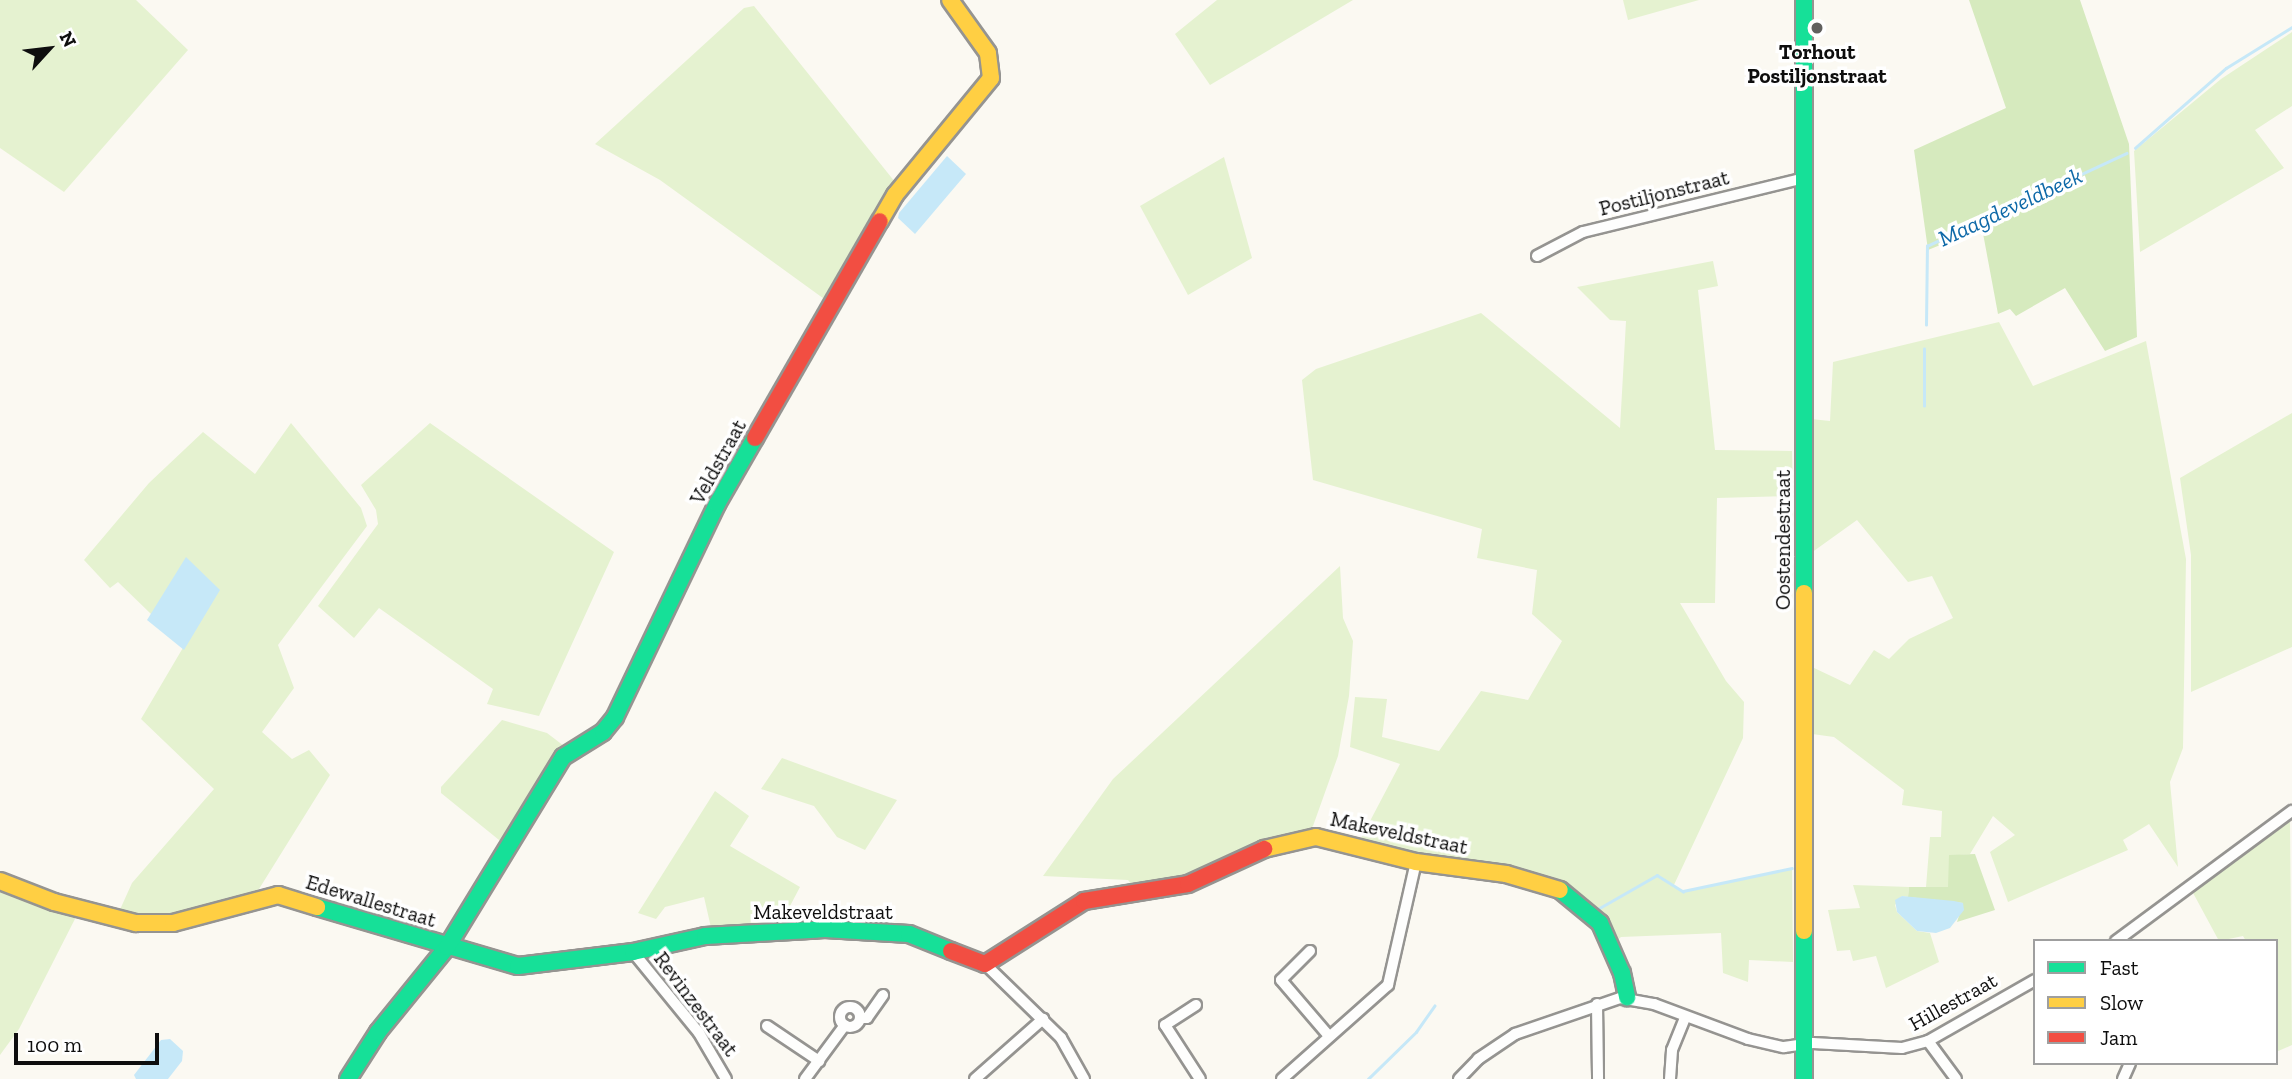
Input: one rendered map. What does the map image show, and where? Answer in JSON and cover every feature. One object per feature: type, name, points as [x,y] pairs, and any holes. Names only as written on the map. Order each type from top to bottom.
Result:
[{"type":"street","name":"Veldstraat","points":[[348,1079],[378,1032],[447,947],[563,757],[603,732],[615,717],[717,504],[895,195],[991,78],[988,53],[950,0]]},
{"type":"street","name":"Oostendestraat","points":[[1804,0],[1804,1079]]},
{"type":"street","name":"Postiljonstraat","points":[[1537,256],[1583,232],[1804,178]]},
{"type":"street","points":[[2123,939],[2292,811]]},
{"type":"street","name":"Makeveldstraat","points":[[447,947],[519,966],[633,952],[705,936],[825,929],[909,934],[985,964],[1084,901],[1188,884],[1249,852],[1290,840],[1316,837],[1416,862],[1506,874],[1566,892],[1600,923],[1622,973],[1627,997]]},
{"type":"street","points":[[1282,1079],[1388,985],[1416,862]]},
{"type":"street","name":"Edewallestraat","points":[[0,881],[54,902],[136,923],[173,923],[278,895],[340,910],[447,947]]},
{"type":"street","points":[[1310,951],[1281,980],[1329,1035]]},
{"type":"street","name":"Revinzestraat","points":[[633,952],[699,1032],[726,1079]]},
{"type":"street","points":[[985,964],[1060,1038],[1084,1079]]},
{"type":"street","name":"Hillestraat","points":[[1804,1043],[1902,1048],[1928,1041],[2033,981]]},
{"type":"street","points":[[860,1018],[867,1018],[883,995]]},
{"type":"street","points":[[1459,1079],[1478,1059],[1515,1034],[1597,1004],[1627,997],[1784,1047],[1804,1043]]},
{"type":"street","points":[[1597,1004],[1598,1079]]},
{"type":"street","points":[[1196,1005],[1166,1025],[1200,1079]]},
{"type":"street","points":[[845,1026],[841,1017],[845,1009],[857,1010],[860,1018]]},
{"type":"street","points":[[1670,1079],[1672,1050],[1685,1017]]},
{"type":"street","points":[[805,1079],[845,1026],[856,1025],[860,1018]]},
{"type":"street","points":[[975,1079],[1043,1019]]},
{"type":"street","points":[[767,1026],[819,1061]]},
{"type":"street","points":[[1928,1041],[1956,1079]]},
{"type":"green space","points":[[0,0],[136,0],[188,50],[64,192],[0,148]]},
{"type":"green space","points":[[1217,0],[1353,0],[1210,85],[1175,34]]},
{"type":"green space","points":[[1623,0],[1699,0],[1628,20]]},
{"type":"green space","points":[[1969,0],[2080,0],[2129,144],[2137,337],[2105,351],[2065,288],[2016,316],[2010,309],[1998,314],[1982,228],[1928,250],[1914,150],[2006,108]]},
{"type":"green space","points":[[754,6],[895,182],[827,301],[660,180],[595,144],[744,8]]},
{"type":"green space","points":[[2292,32],[2292,106],[2255,130],[2284,168],[2140,252],[2134,151],[2221,79]]},
{"type":"green space","points":[[1224,157],[1252,258],[1188,295],[1140,206]]},
{"type":"green space","points":[[1713,261],[1718,286],[1698,290],[1715,450],[1792,451],[1793,496],[1717,498],[1715,603],[1680,603],[1726,681],[1744,702],[1743,738],[1673,887],[1683,891],[1792,868],[1793,962],[1749,960],[1748,982],[1723,973],[1721,933],[1621,937],[1614,943],[1567,886],[1548,877],[1405,854],[1359,842],[1400,764],[1350,747],[1355,697],[1387,699],[1382,737],[1439,751],[1481,691],[1528,700],[1562,641],[1532,614],[1537,570],[1477,558],[1482,529],[1313,480],[1302,380],[1316,369],[1481,313],[1620,428],[1626,321],[1610,320],[1577,287]]},
{"type":"green space","points":[[1999,322],[2033,386],[2146,341],[2186,559],[2183,748],[2170,782],[2178,867],[2149,824],[2123,840],[2128,850],[2008,902],[1990,852],[2015,835],[1993,816],[1970,854],[1949,856],[1949,887],[1926,887],[1930,837],[1941,837],[1942,811],[1902,805],[1904,790],[1834,737],[1812,734],[1812,667],[1850,685],[1874,650],[1889,659],[1909,639],[1953,618],[1932,576],[1908,582],[1857,520],[1811,553],[1811,419],[1830,421],[1833,362]]},
{"type":"green space","points":[[2292,413],[2292,647],[2191,692],[2191,555],[2180,478]]},
{"type":"green space","points":[[291,423],[361,508],[367,526],[278,645],[294,688],[262,732],[292,759],[309,750],[330,775],[259,889],[170,918],[118,914],[132,883],[214,789],[141,719],[184,646],[118,582],[110,588],[84,560],[149,483],[203,432],[255,474]]},
{"type":"green space","points":[[430,423],[614,552],[539,716],[487,704],[493,689],[379,608],[354,638],[318,606],[378,524],[376,510],[361,485]]},
{"type":"green space","points":[[1340,566],[1343,618],[1353,641],[1349,696],[1338,756],[1313,826],[1305,833],[1200,875],[1135,889],[1128,880],[1043,876],[1113,779]]},
{"type":"green space","points":[[502,720],[547,733],[564,746],[504,844],[441,793],[441,787]]},
{"type":"green space","points":[[782,758],[897,800],[865,850],[837,837],[814,806],[761,789]]},
{"type":"green space","points":[[715,791],[749,816],[730,846],[800,887],[780,925],[712,932],[704,897],[665,907],[656,919],[638,913]]},
{"type":"green space","points":[[2290,820],[2292,1045],[2278,1051],[2278,939],[2245,939],[2243,936],[2218,939],[2192,891]]},
{"type":"green space","points":[[1975,854],[1995,910],[1957,922],[1963,903],[1908,897],[1909,887],[1948,887],[1949,855]]},
{"type":"green space","points":[[0,885],[78,913],[19,1029],[0,1055]]},
{"type":"green space","points":[[1853,885],[1909,887],[1908,897],[1902,896],[1895,905],[1897,912],[1917,931],[1930,933],[1939,962],[1886,988],[1876,956],[1853,961],[1850,950],[1837,951],[1828,910],[1860,908]]},
{"type":"water","points":[[947,156],[966,174],[915,234],[898,218],[899,213]]},
{"type":"water","points":[[186,557],[220,590],[184,650],[147,620]]},
{"type":"water","points":[[1902,896],[1963,903],[1964,910],[1950,928],[1936,933],[1917,931],[1897,912],[1895,900]]},
{"type":"water","points":[[170,1039],[183,1051],[182,1061],[168,1079],[136,1079],[134,1075],[161,1040]]},
{"type":"waterway","name":"Maagdeveldbeek","points":[[2135,148],[2226,68],[2292,27]]},
{"type":"waterway","name":"Maagdeveldbeek","points":[[1926,325],[1927,246],[2126,153]]},
{"type":"waterway","name":"Maagdeveldbeek","points":[[1924,349],[1924,406]]},
{"type":"waterway","name":"Maagdeveldbeek","points":[[1596,910],[1657,875],[1683,891],[1792,868]]},
{"type":"waterway","name":"Maagdeveldbeek","points":[[1368,1079],[1416,1032],[1434,1006]]},
{"type":"traffic: fast","points":[[1804,0],[1804,593]]},
{"type":"traffic: fast","points":[[348,1079],[378,1032],[447,947],[563,757],[603,732],[615,717],[717,504],[755,438]]},
{"type":"traffic: fast","points":[[1560,890],[1600,923],[1622,973],[1627,997]]},
{"type":"traffic: fast","points":[[317,907],[518,966],[633,952],[705,936],[825,929],[909,934],[951,951]]},
{"type":"traffic: fast","points":[[1804,931],[1804,1079]]},
{"type":"traffic: slow","points":[[880,221],[895,195],[991,78],[988,53],[950,0]]},
{"type":"traffic: slow","points":[[1804,593],[1804,931]]},
{"type":"traffic: slow","points":[[1264,849],[1316,837],[1416,862],[1506,874],[1560,890]]},
{"type":"traffic: slow","points":[[0,881],[54,902],[136,923],[173,923],[278,895],[317,907]]},
{"type":"traffic: jam","points":[[755,438],[880,221]]},
{"type":"traffic: jam","points":[[951,951],[985,964],[1084,901],[1188,884],[1264,849]]},
{"type":"place","name":"Torhout Postiljonstraat","points":[[1817,28]]}]
